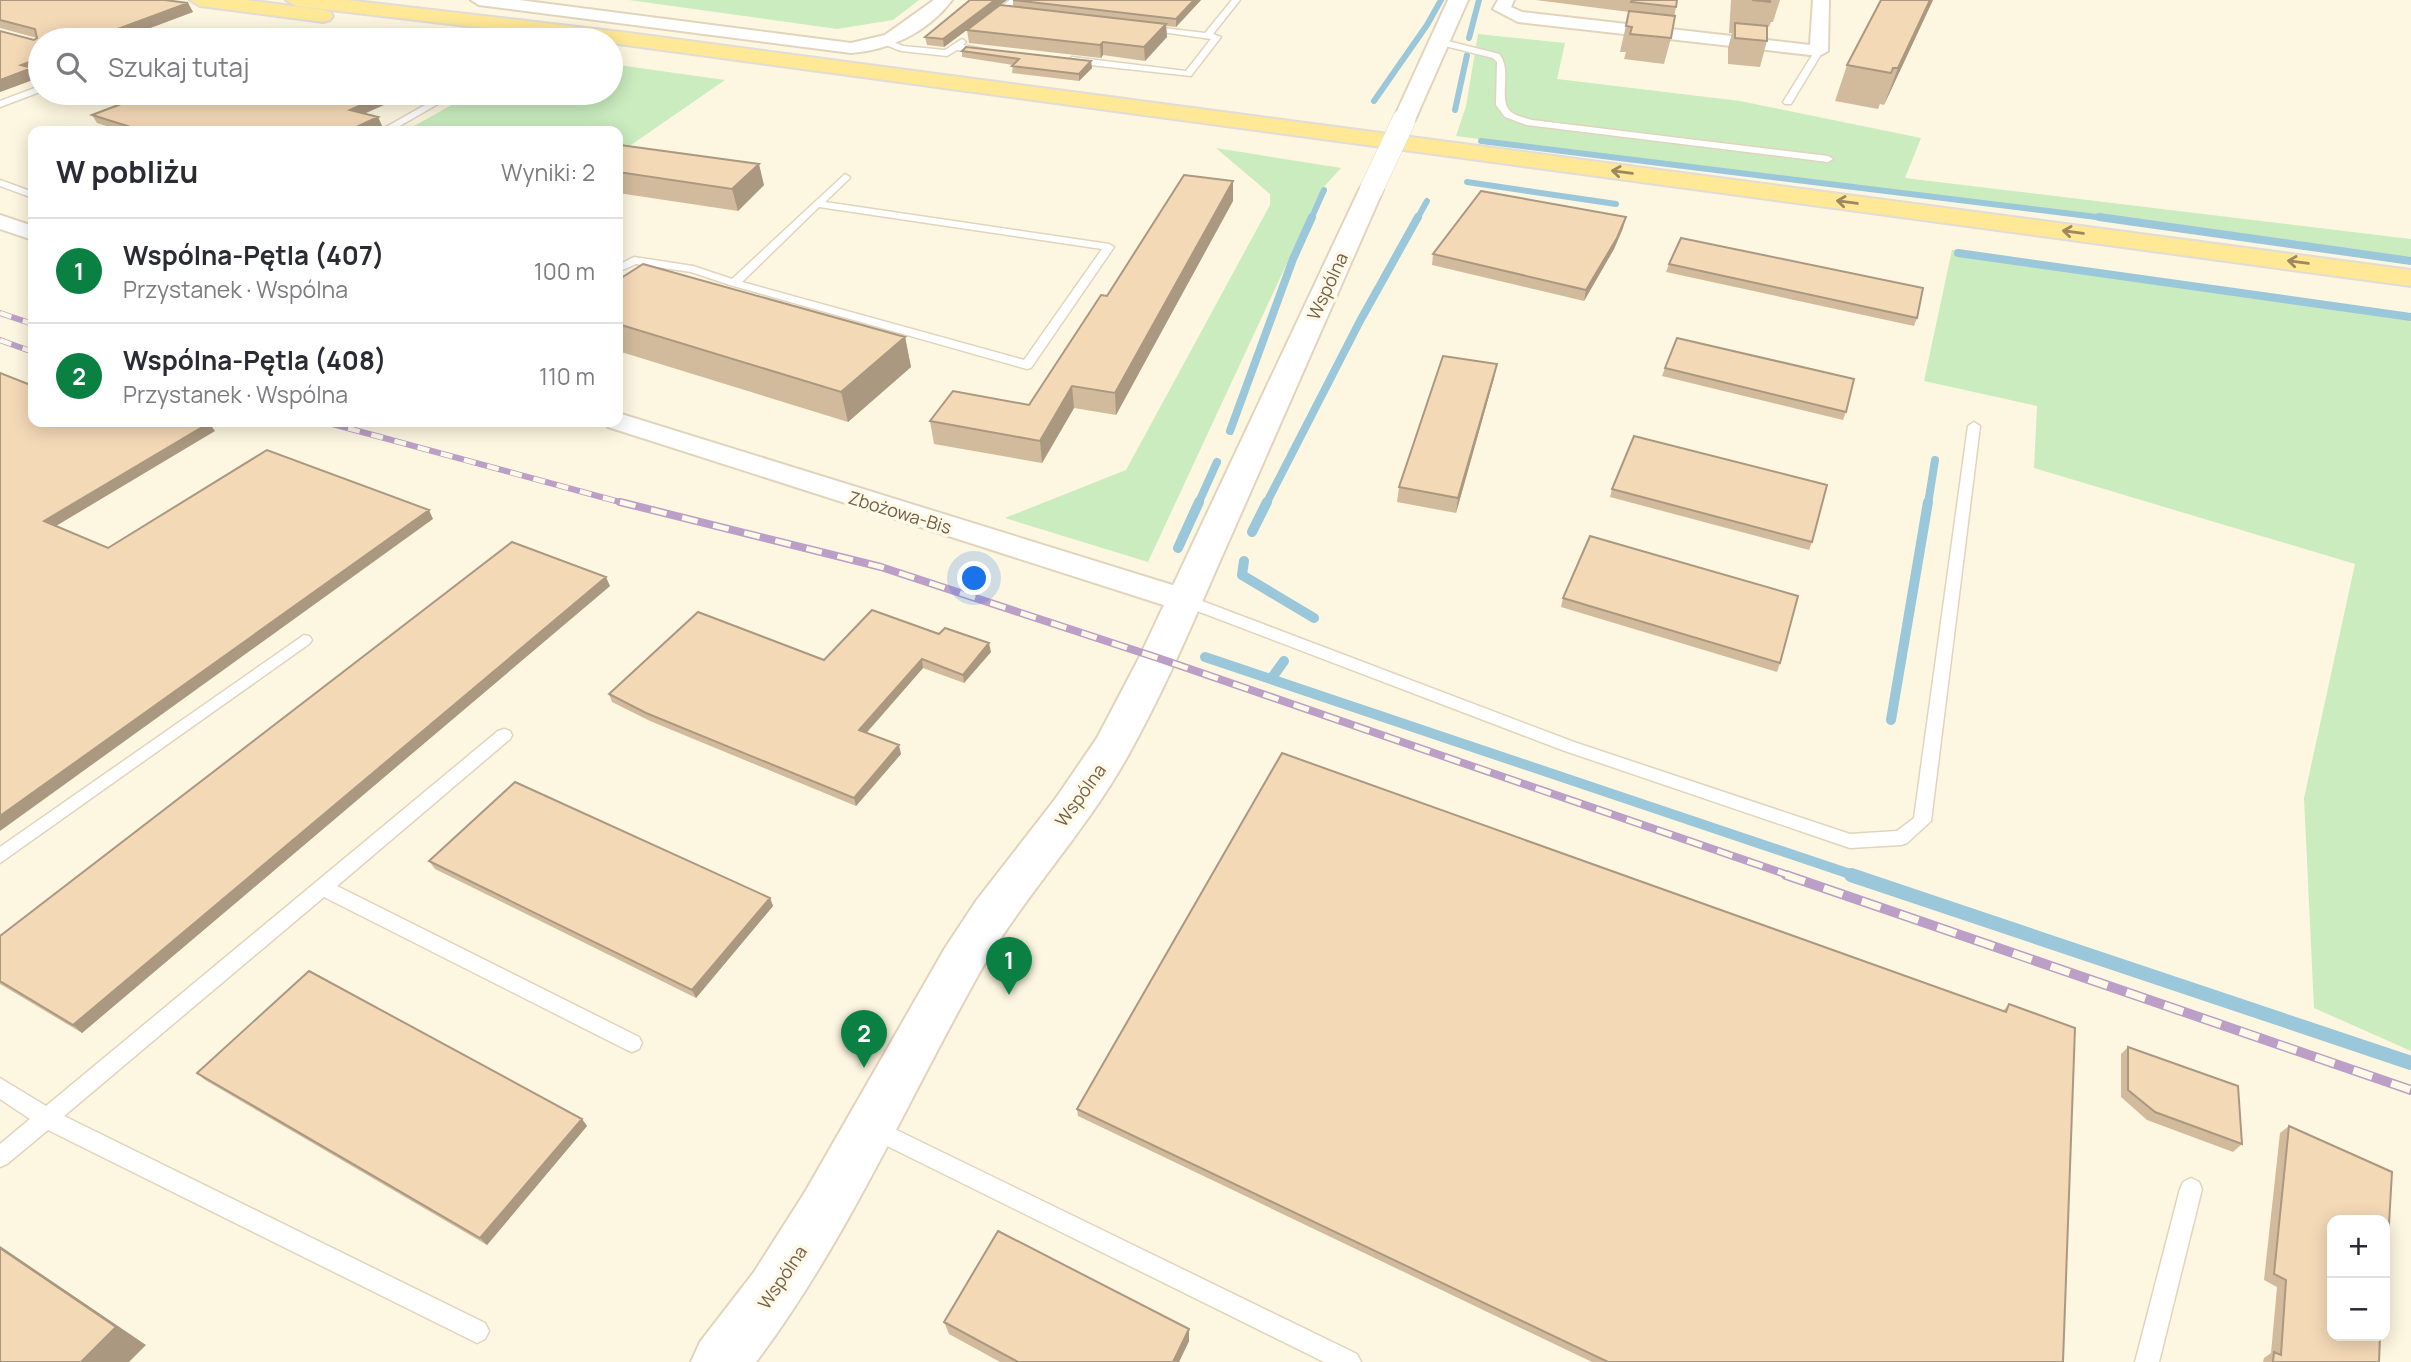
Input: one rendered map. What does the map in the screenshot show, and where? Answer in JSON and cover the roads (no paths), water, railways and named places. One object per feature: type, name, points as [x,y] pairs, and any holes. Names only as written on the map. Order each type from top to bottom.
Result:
[{"type":"main road","points":[[200,0],[427,28]]},
{"type":"main road","points":[[296,0],[540,28]]},
{"type":"main road","points":[[623,38],[2411,278]]},
{"type":"main road","points":[[623,53],[2411,299]]},
{"type":"street","points":[[479,0],[825,46],[867,47],[896,39],[944,0]]},
{"type":"street","name":"Wspólna","points":[[720,1362],[774,1292],[824,1211],[961,962],[992,914],[1079,799],[1114,747],[1458,0]]},
{"type":"street","points":[[1506,0],[1502,9],[1518,17],[1819,51],[1821,0]]},
{"type":"street","points":[[0,222],[28,231]]},
{"type":"street","name":"Zbożowa-Bis","points":[[623,423],[1184,600]]},
{"type":"lane","points":[[982,26],[1015,0]]},
{"type":"lane","points":[[1207,36],[1236,0]]},
{"type":"lane","points":[[1000,12],[1014,13]]},
{"type":"lane","points":[[1065,60],[1188,74],[1217,37],[1138,28]]},
{"type":"lane","points":[[886,42],[901,48],[947,53],[973,33]]},
{"type":"lane","points":[[1440,42],[1496,56],[1501,62],[1501,105],[1508,115],[1530,123],[1828,159]]},
{"type":"lane","points":[[955,47],[996,52]]},
{"type":"lane","points":[[1788,102],[1819,51]]},
{"type":"lane","points":[[0,104],[28,94]]},
{"type":"lane","points":[[393,126],[431,105]]},
{"type":"lane","points":[[734,283],[845,177]]},
{"type":"lane","points":[[0,183],[28,193]]},
{"type":"lane","points":[[623,266],[634,260],[692,269],[1027,365],[1108,247],[817,204]]},
{"type":"lane","points":[[1184,600],[1568,746],[1837,837],[1850,841],[1901,838],[1922,821],[1974,426]]},
{"type":"lane","points":[[0,856],[304,639]]},
{"type":"lane","points":[[0,1157],[504,734]]},
{"type":"lane","points":[[322,887],[632,1043]]},
{"type":"lane","points":[[0,1087],[46,1118],[477,1331]]},
{"type":"lane","points":[[870,1127],[1349,1362]]},
{"type":"lane","points":[[2147,1362],[2190,1189]]},
{"type":"waterway","points":[[1374,101],[1427,25],[1441,0]]},
{"type":"waterway","points":[[1469,38],[1479,0]]},
{"type":"waterway","points":[[1455,110],[1467,55]]},
{"type":"waterway","points":[[1481,141],[2113,219]]},
{"type":"waterway","points":[[1467,182],[1616,204]]},
{"type":"waterway","points":[[1311,219],[1324,190]]},
{"type":"waterway","points":[[1417,219],[1427,201]]},
{"type":"waterway","points":[[1230,431],[1293,259],[1312,217]]},
{"type":"waterway","points":[[1266,504],[1360,321],[1418,217]]},
{"type":"waterway","points":[[2099,217],[2411,261]]},
{"type":"waterway","points":[[1958,253],[2411,317]]},
{"type":"waterway","points":[[1928,504],[1935,460]]},
{"type":"waterway","points":[[1198,504],[1217,462]]},
{"type":"waterway","points":[[1178,548],[1199,502]]},
{"type":"waterway","points":[[1891,720],[1928,502]]},
{"type":"waterway","points":[[1252,532],[1266,504]]},
{"type":"waterway","points":[[1244,561],[1242,575],[1314,618]]},
{"type":"waterway","points":[[1205,657],[1856,876]]},
{"type":"waterway","points":[[1271,679],[1284,661]]},
{"type":"waterway","points":[[1851,875],[2411,1063]]},
{"type":"railway","points":[[0,313],[28,322]]},
{"type":"railway","points":[[0,340],[28,350]]},
{"type":"railway","points":[[343,427],[627,504]]},
{"type":"railway","points":[[620,502],[881,567],[1158,658],[1791,876]]},
{"type":"railway","points":[[1786,875],[2411,1090]]},
{"type":"place","name":"Wspólna-Pętla (407)","points":[[1009,995]]},
{"type":"place","name":"Wspólna-Pętla (408)","points":[[864,1068]]}]
